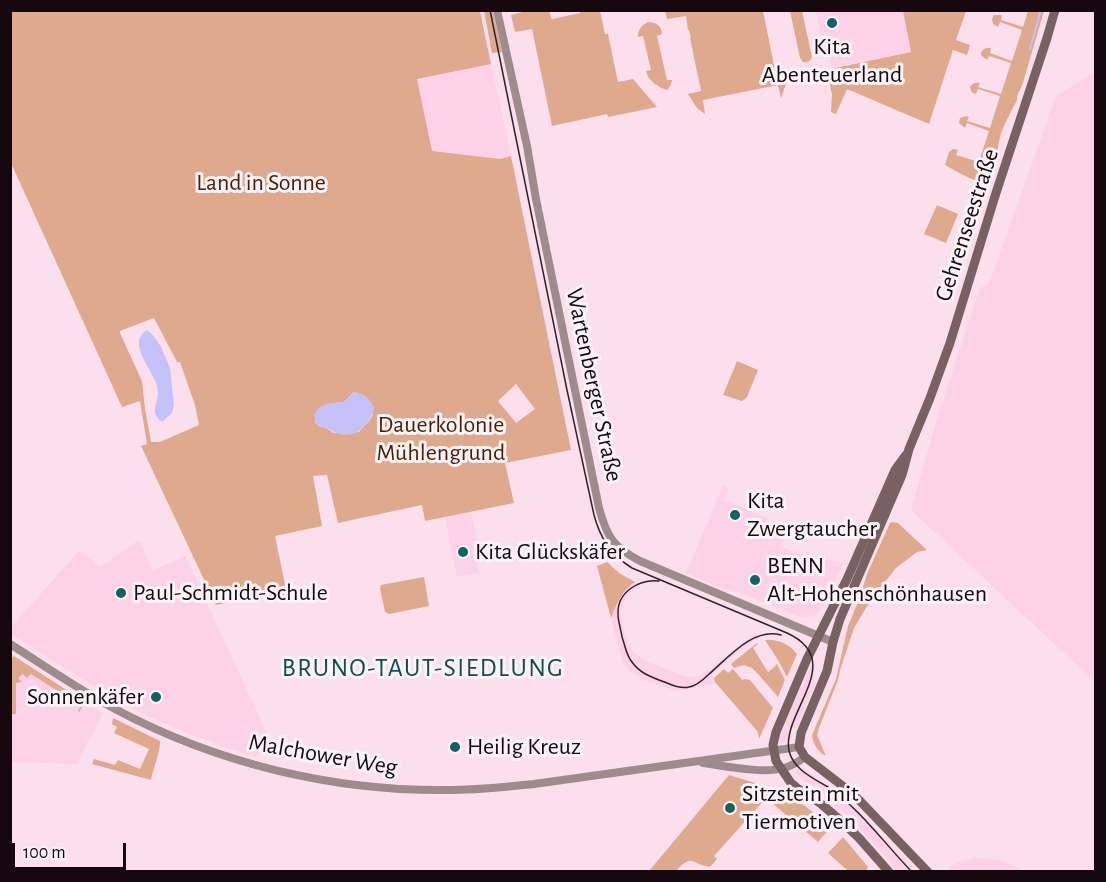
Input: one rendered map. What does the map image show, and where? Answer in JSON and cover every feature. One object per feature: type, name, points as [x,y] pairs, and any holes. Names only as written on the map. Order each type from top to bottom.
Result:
[{"type":"main road","name":"Gehrenseestraße","points":[[833,642],[840,619],[902,475],[909,450],[954,330],[1054,10]]},
{"type":"main road","name":"Gehrenseestraße","points":[[818,637],[847,579],[895,470],[909,450]]},
{"type":"main road","points":[[818,637],[776,732],[773,745],[776,761],[797,788],[820,803],[845,825],[889,872]]},
{"type":"main road","points":[[833,642],[827,671],[801,733],[799,747],[805,758],[860,801],[928,872]]},
{"type":"street","name":"Wartenberger Straße","points":[[497,10],[528,146],[538,211],[599,508],[607,531],[615,545],[640,561],[833,642]]},
{"type":"street","name":"Malchower Weg","points":[[10,644],[94,698],[187,743],[240,761],[312,778],[381,788],[454,790],[534,784],[799,747]]},
{"type":"street","name":"Malchower Weg","points":[[693,761],[746,769],[781,769],[805,758]]},
{"type":"shaded area","points":[[816,11],[903,11],[911,52],[832,68],[828,50],[824,50]]},
{"type":"shaded area","points":[[491,64],[511,156],[500,159],[432,151],[417,79]]},
{"type":"shaded area","points":[[1095,72],[1095,682],[911,510],[940,409],[980,288],[989,284],[1056,96]]},
{"type":"shaded area","points":[[723,486],[729,488],[724,500],[768,518],[766,523],[786,531],[780,546],[800,554],[843,563],[823,607],[814,616],[803,618],[686,573]]},
{"type":"shaded area","name":"Kita Glückskäfer","points":[[471,512],[477,540],[472,541],[479,573],[457,577],[445,517]]},
{"type":"shaded area","points":[[139,540],[153,570],[185,556],[270,740],[255,757],[191,735],[135,710],[11,634],[11,627],[80,550],[100,567]]},
{"type":"shaded area","points":[[635,582],[640,587],[632,592],[623,603],[621,622],[629,646],[635,654],[648,662],[684,676],[698,676],[753,635],[758,633],[760,638],[747,645],[712,674],[716,683],[676,691],[646,681],[623,664],[611,618],[622,594]]},
{"type":"shaded area","points":[[813,660],[813,681],[816,682],[796,728],[793,727],[790,734],[791,739],[782,744],[779,737],[782,731],[784,732],[787,724],[785,723]]},
{"type":"shaded area","points":[[19,670],[36,671],[103,713],[79,764],[11,762],[11,684]]},
{"type":"shaded area","points":[[801,767],[860,812],[901,858],[903,856],[909,867],[908,871],[895,871],[890,862],[851,819],[795,773]]},
{"type":"shaded area","points":[[976,857],[1003,861],[1023,871],[949,871],[949,868],[956,863]]},
{"type":"green space","name":"Land in Sonne","points":[[10,11],[480,11],[491,64],[417,79],[432,151],[500,159],[511,156],[571,450],[505,463],[514,503],[425,521],[422,505],[338,523],[327,475],[313,476],[322,526],[275,536],[287,594],[270,598],[269,593],[216,605],[141,446],[147,444],[140,401],[122,407],[11,163]],"holes":[[[154,318],[177,362],[180,362],[195,405],[199,425],[160,442],[151,442],[142,381],[120,333],[120,331]],[[516,384],[535,409],[516,423],[498,401]],[[354,392],[373,414],[359,432],[334,433],[315,422],[315,416],[320,408],[328,404],[344,402]]]},
{"type":"green space","points":[[484,11],[493,11],[502,52],[492,53]]},
{"type":"green space","points":[[526,11],[549,11],[552,19],[580,13],[580,11],[600,11],[605,34],[608,34],[618,82],[633,79],[657,107],[608,117],[607,114],[552,126],[532,29],[515,32],[511,15]]},
{"type":"green space","points":[[665,11],[763,11],[776,75],[790,73],[781,98],[778,85],[703,100],[705,114],[697,108],[688,94],[701,91],[686,16],[667,19]]},
{"type":"green space","points":[[790,11],[802,11],[812,57],[807,62],[803,62],[800,58]]},
{"type":"green space","points":[[903,11],[966,11],[956,40],[970,45],[967,55],[953,50],[929,124],[847,89],[836,114],[831,112],[832,94],[826,70],[911,52]]},
{"type":"green space","points":[[1028,11],[1044,11],[1023,83],[1000,137],[995,167],[983,184],[945,165],[949,152],[953,149],[958,150],[956,155],[979,162],[989,131],[967,123],[965,128],[959,123],[960,118],[969,117],[967,121],[990,128],[1000,96],[978,89],[974,94],[970,87],[974,83],[980,83],[978,87],[1001,94],[1011,63],[989,56],[987,60],[981,53],[985,48],[991,48],[990,53],[1012,61],[1022,30],[1000,22],[998,27],[993,24],[992,19],[994,15],[1002,15],[1001,20],[1023,27]]},
{"type":"green space","points":[[648,22],[658,25],[662,31],[662,34],[657,36],[667,80],[672,80],[667,90],[654,83],[646,71],[651,70],[643,36],[638,37],[641,28]]},
{"type":"green space","points":[[937,205],[958,214],[946,243],[924,234]]},
{"type":"green space","points":[[737,361],[758,370],[747,397],[742,401],[723,395]]},
{"type":"green space","points":[[892,522],[898,523],[927,550],[917,552],[896,568],[872,598],[854,628],[838,680],[817,735],[826,756],[816,747],[812,735],[836,679],[848,626],[867,574]]},
{"type":"green space","points":[[607,562],[619,573],[635,582],[623,594],[611,618],[597,566]]},
{"type":"green space","points":[[424,577],[429,606],[389,614],[385,612],[381,585]]},
{"type":"green space","points":[[765,640],[783,643],[797,654],[787,677],[778,660]]},
{"type":"green space","points":[[757,643],[753,648],[768,672],[777,664],[785,680],[778,697],[752,668],[744,665],[734,668],[731,664]]},
{"type":"green space","points":[[14,656],[85,702],[79,712],[81,706],[31,674],[27,678],[23,674],[18,678],[22,682],[16,683],[16,714],[11,714],[11,659]]},
{"type":"green space","points":[[724,669],[728,673],[733,669],[742,680],[750,680],[773,708],[759,739],[758,732],[715,682],[714,678]]},
{"type":"green space","points":[[113,718],[160,741],[151,780],[92,764],[94,759],[115,765],[118,760],[140,769],[149,749],[114,733],[117,727],[112,724]]},
{"type":"green space","points":[[729,775],[788,796],[805,806],[831,827],[818,842],[766,798],[714,856],[717,859],[710,867],[689,861],[676,871],[649,871]]},
{"type":"green space","points":[[843,837],[868,867],[866,871],[848,871],[828,853]]},
{"type":"water","points":[[147,330],[161,347],[170,368],[174,404],[172,413],[162,422],[155,411],[157,384],[140,351],[141,336]]},
{"type":"water","points":[[354,392],[371,401],[374,408],[362,429],[346,435],[317,424],[314,415],[320,408],[327,404],[344,402]]},
{"type":"waterway","points":[[1030,49],[1041,10]]},
{"type":"tram line","points":[[490,10],[567,390],[594,515],[600,531],[612,552],[632,568],[787,633],[804,645],[812,658],[812,672],[789,736],[791,758],[805,773],[828,787],[851,806],[912,872]]},
{"type":"tram line","points":[[659,581],[644,582],[631,588],[621,599],[618,614],[628,656],[639,670],[652,677],[678,687],[692,686],[702,681],[751,640],[761,635],[781,635]]},
{"type":"place","name":"Kita Abenteuerland","points":[[832,23]]},
{"type":"place","name":"Kita Zwergtaucher","points":[[735,515]]},
{"type":"place","name":"Kita Glückskäfer","points":[[463,552]]},
{"type":"place","name":"BENN Alt-Hohenschönhausen","points":[[755,580]]},
{"type":"place","name":"Paul-Schmidt-Schule","points":[[121,593]]},
{"type":"place","name":"Sonnenkäfer","points":[[156,697]]},
{"type":"place","name":"Heilig Kreuz","points":[[455,747]]},
{"type":"place","name":"Sitzstein mit Tiermotiven","points":[[730,808]]},
{"type":"district","name":"BRUNO-TAUT-SIEDLUNG","points":[[423,668]]},
{"type":"park label","name":"Dauerkolonie Mühlengrund","points":[[441,439]]}]
